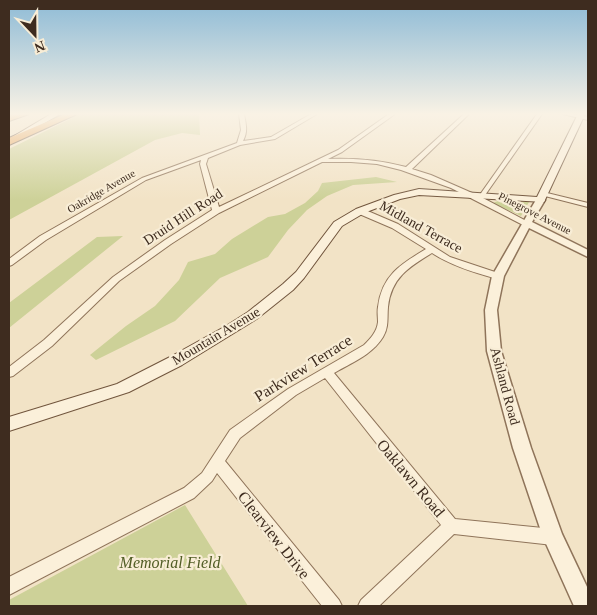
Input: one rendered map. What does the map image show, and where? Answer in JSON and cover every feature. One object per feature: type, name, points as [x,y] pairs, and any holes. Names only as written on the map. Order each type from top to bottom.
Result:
[{"type":"main road","name":"Ashland Road","points":[[542,197],[571,143]]},
{"type":"main road","name":"Mountain Avenue","points":[[9,424],[123,388],[176,361],[231,329],[253,315],[288,287],[300,275],[338,224],[360,211],[410,193],[542,197]]},
{"type":"street","name":"Oakridge Avenue","points":[[9,262],[43,238],[144,179],[190,162],[204,161],[238,144],[246,143]]},
{"type":"street","name":"Druid Hill Road","points":[[9,373],[48,343],[116,279],[216,211],[340,151],[352,143]]},
{"type":"street","points":[[407,170],[436,143]]},
{"type":"street","points":[[476,196],[518,143]]},
{"type":"street","points":[[340,151],[346,160]]},
{"type":"street","name":"Pinegrove Avenue","points":[[315,163],[346,160],[372,162],[432,178],[476,196],[588,254]]},
{"type":"street","points":[[204,161],[216,211]]},
{"type":"street","points":[[542,197],[588,205]]},
{"type":"street","name":"Ashland Road","points":[[542,197],[498,276],[491,310],[494,351],[522,448],[553,537],[585,606]]},
{"type":"street","name":"Midland Terrace","points":[[360,211],[395,226],[431,250],[458,264],[498,276]]},
{"type":"street","name":"Parkview Terrace","points":[[9,586],[189,493],[207,477],[236,434],[292,392],[361,353],[373,342],[383,324],[383,306],[390,283],[403,267],[431,250]]},
{"type":"street","name":"Oaklawn Road","points":[[326,372],[452,526],[553,537]]},
{"type":"street","name":"Clearview Drive","points":[[217,462],[333,606]]},
{"type":"street","points":[[367,606],[452,526]]},
{"type":"green space","points":[[22,143],[150,143],[9,220],[9,149]]},
{"type":"green space","points":[[376,177],[397,182],[353,185],[327,196],[307,210],[288,230],[268,257],[220,278],[175,321],[96,360],[90,355],[155,306],[179,280],[188,262],[215,254],[232,239],[268,217],[285,214],[305,203],[318,191],[322,183]]},
{"type":"green space","points":[[498,201],[529,202],[521,216],[493,203]]},
{"type":"green space","points":[[123,236],[9,328],[9,303],[97,237]]},
{"type":"green space","name":"Memorial Field","points":[[185,505],[248,606],[9,606],[9,600]]}]
